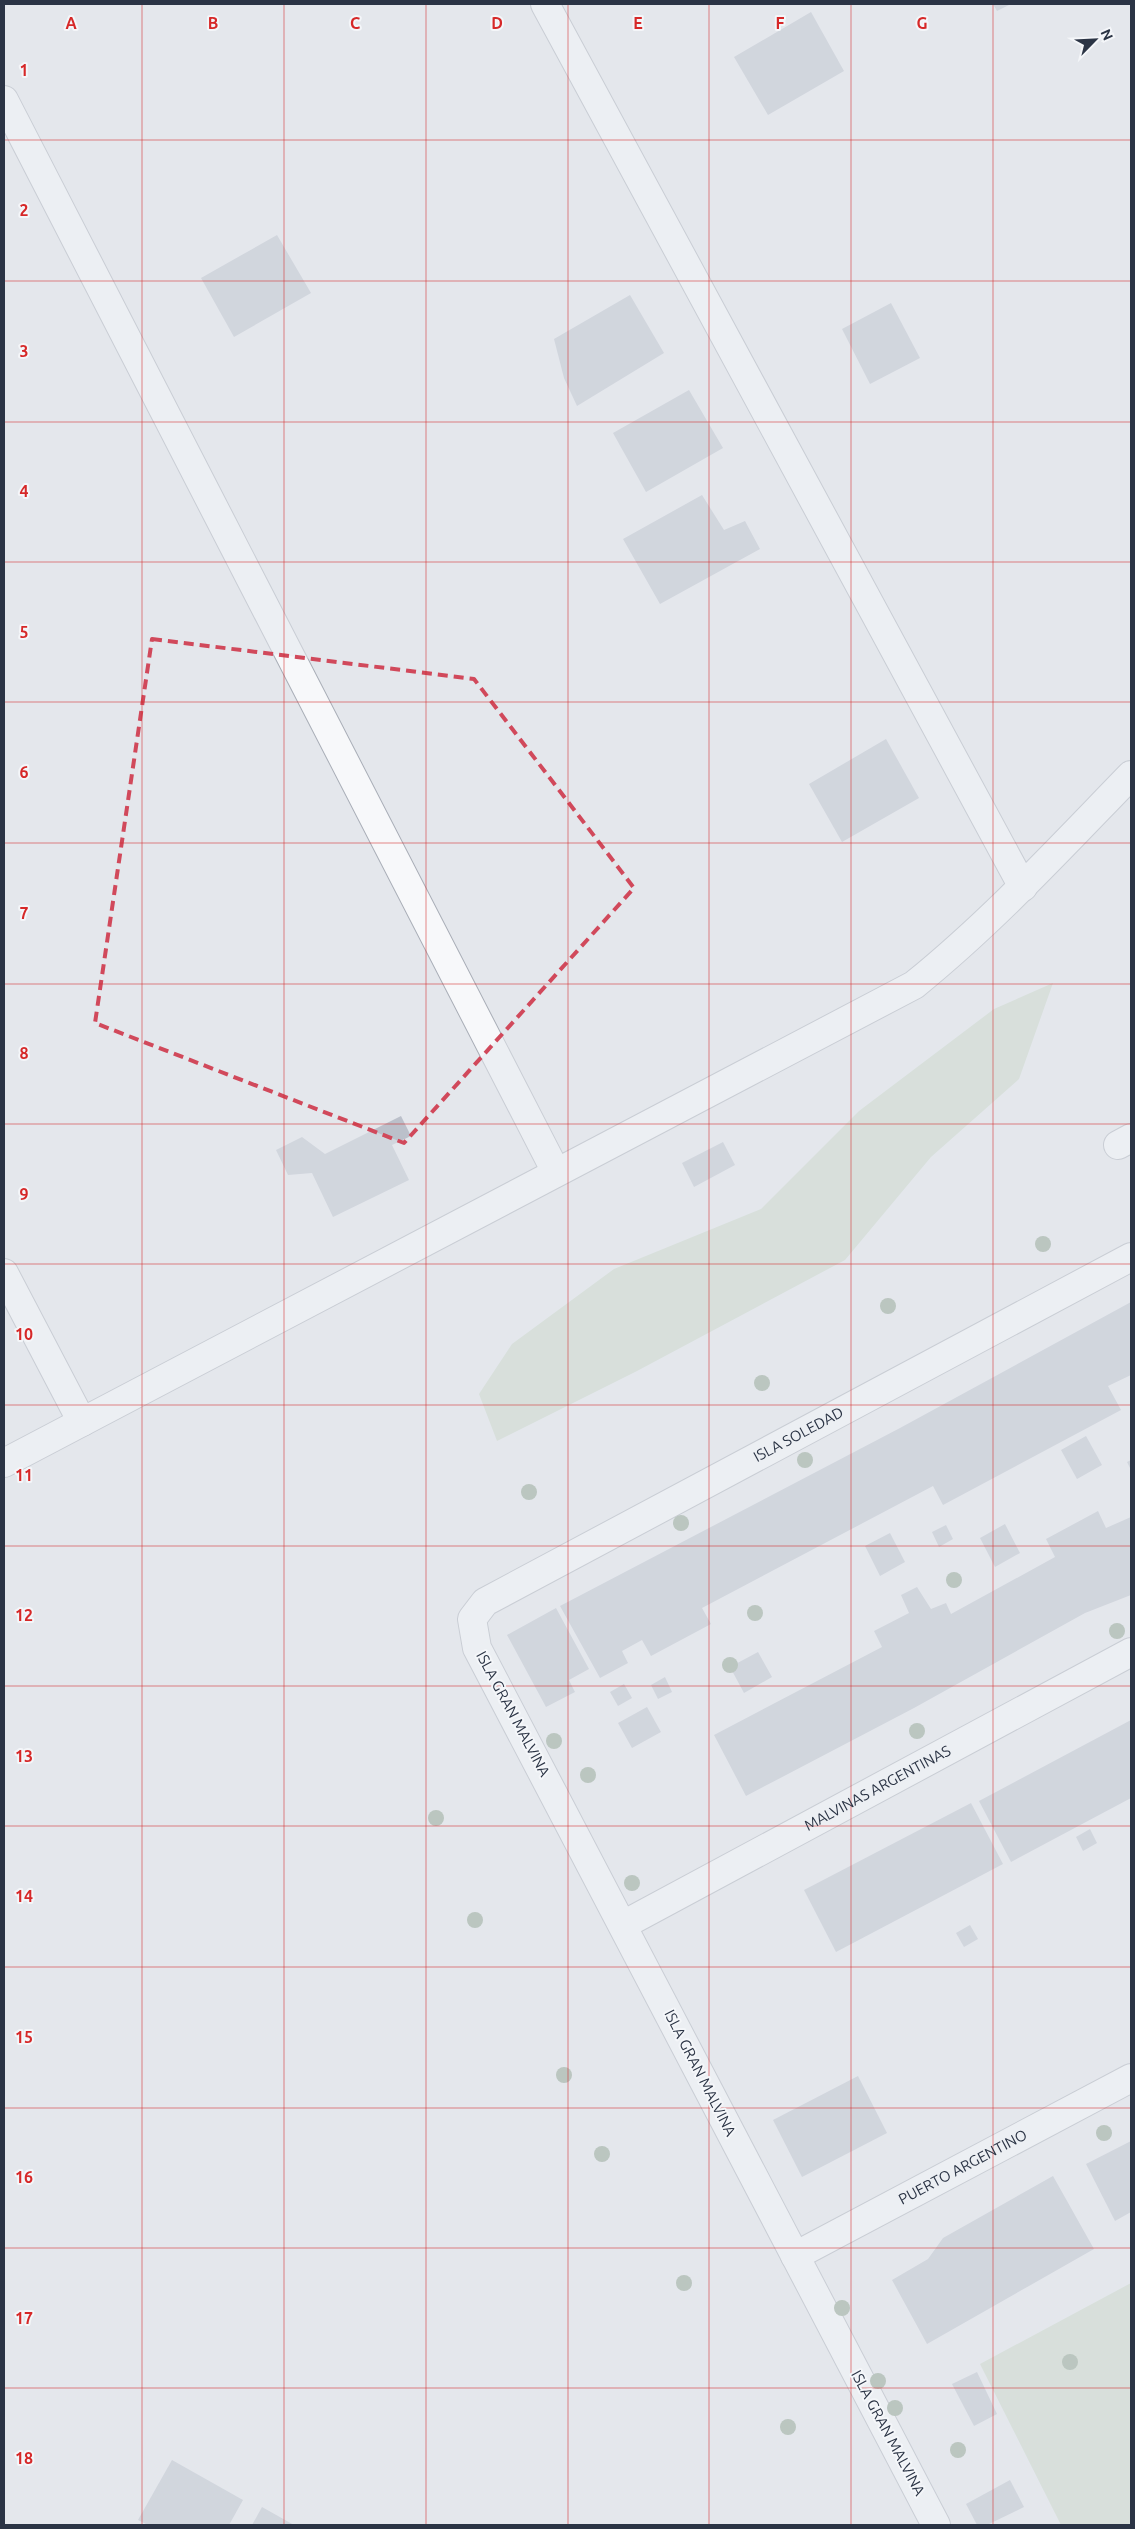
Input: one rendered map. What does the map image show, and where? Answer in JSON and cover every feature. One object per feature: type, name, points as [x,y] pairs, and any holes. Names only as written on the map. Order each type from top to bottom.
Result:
[{"type":"street","points":[[545,4],[1023,887]]},
{"type":"street","points":[[4,100],[556,1172]]},
{"type":"street","points":[[4,1463],[914,985],[958,949],[1023,887],[1131,774]]},
{"type":"street","name":"ISLA SOLEDAD","points":[[472,1619],[485,1602],[1131,1257]]},
{"type":"street","points":[[4,1273],[82,1422]]},
{"type":"street","name":"ISLA GRAN MALVINA","points":[[472,1619],[477,1648],[936,2525]]},
{"type":"street","name":"MALVINAS ARGENTINAS","points":[[623,1925],[1131,1652]]},
{"type":"street","name":"PUERTO ARGENTINO","points":[[796,2256],[1131,2078]]},
{"type":"highlighted area","points":[[152,639],[474,679],[634,888],[404,1143],[95,1023]]},
{"type":"green space","points":[[1053,983],[1019,1079],[931,1157],[845,1260],[637,1371],[497,1441],[479,1394],[512,1344],[614,1269],[761,1209],[859,1111],[994,1009]]},
{"type":"green space","points":[[1131,2283],[1131,2525],[1061,2525],[980,2364]]},
{"type":"building","points":[[993,4],[1011,4],[997,11]]},
{"type":"building","points":[[811,12],[844,71],[768,115],[734,57]]},
{"type":"building","points":[[277,235],[311,293],[234,337],[201,278]]},
{"type":"building","points":[[630,295],[664,353],[577,406],[564,378],[554,339]]},
{"type":"building","points":[[891,303],[920,358],[870,384],[842,329]]},
{"type":"building","points":[[689,390],[723,448],[646,492],[613,433]]},
{"type":"building","points":[[702,495],[724,530],[745,521],[760,549],[660,604],[623,539]]},
{"type":"building","points":[[886,739],[919,798],[842,842],[809,784]]},
{"type":"building","points":[[401,1116],[411,1136],[392,1145],[409,1180],[333,1217],[312,1173],[288,1175],[276,1150],[302,1137],[325,1154]]},
{"type":"building","points":[[723,1142],[735,1165],[694,1187],[682,1163]]},
{"type":"building","points":[[1131,1302],[1131,1375],[1108,1386],[1121,1410],[943,1505],[933,1486],[702,1608],[711,1624],[651,1656],[642,1640],[622,1651],[628,1663],[600,1678],[560,1606],[900,1428]]},
{"type":"building","points":[[1086,1436],[1102,1465],[1077,1479],[1061,1450]]},
{"type":"building","points":[[1131,1460],[1131,1470],[1127,1462]]},
{"type":"building","points":[[1098,1511],[1106,1528],[1131,1517],[1131,1595],[1085,1613],[914,1708],[746,1796],[714,1735],[882,1647],[874,1631],[909,1613],[901,1595],[917,1587],[931,1609],[946,1603],[951,1614],[1055,1557],[1046,1539]]},
{"type":"building","points":[[1005,1524],[1020,1553],[995,1567],[980,1538]]},
{"type":"building","points":[[946,1525],[953,1539],[939,1547],[932,1532]]},
{"type":"building","points":[[890,1533],[905,1562],[880,1576],[865,1546]]},
{"type":"building","points":[[556,1608],[589,1669],[569,1680],[575,1692],[546,1707],[507,1635]]},
{"type":"building","points":[[758,1652],[772,1677],[744,1693],[730,1667]]},
{"type":"building","points":[[665,1677],[672,1692],[658,1699],[651,1685]]},
{"type":"building","points":[[624,1684],[632,1698],[618,1706],[610,1692]]},
{"type":"building","points":[[647,1707],[661,1732],[632,1748],[618,1723]]},
{"type":"building","points":[[1131,1720],[1131,1798],[1011,1862],[979,1801]]},
{"type":"building","points":[[971,1803],[1003,1864],[836,1952],[804,1890]]},
{"type":"building","points":[[1090,1829],[1097,1843],[1083,1851],[1076,1837]]},
{"type":"building","points":[[970,1925],[978,1939],[964,1947],[956,1933]]},
{"type":"building","points":[[858,2076],[887,2133],[802,2177],[773,2120]]},
{"type":"building","points":[[1131,2141],[1131,2212],[1115,2221],[1086,2164]]},
{"type":"building","points":[[1053,2176],[1094,2249],[927,2344],[892,2280],[928,2259],[943,2238]]},
{"type":"building","points":[[977,2372],[997,2414],[974,2426],[952,2384]]},
{"type":"building","points":[[172,2460],[243,2500],[229,2525],[148,2525],[138,2520]]},
{"type":"building","points":[[1010,2480],[1024,2507],[987,2525],[977,2525],[966,2504]]},
{"type":"building","points":[[262,2507],[294,2525],[252,2525]]}]
